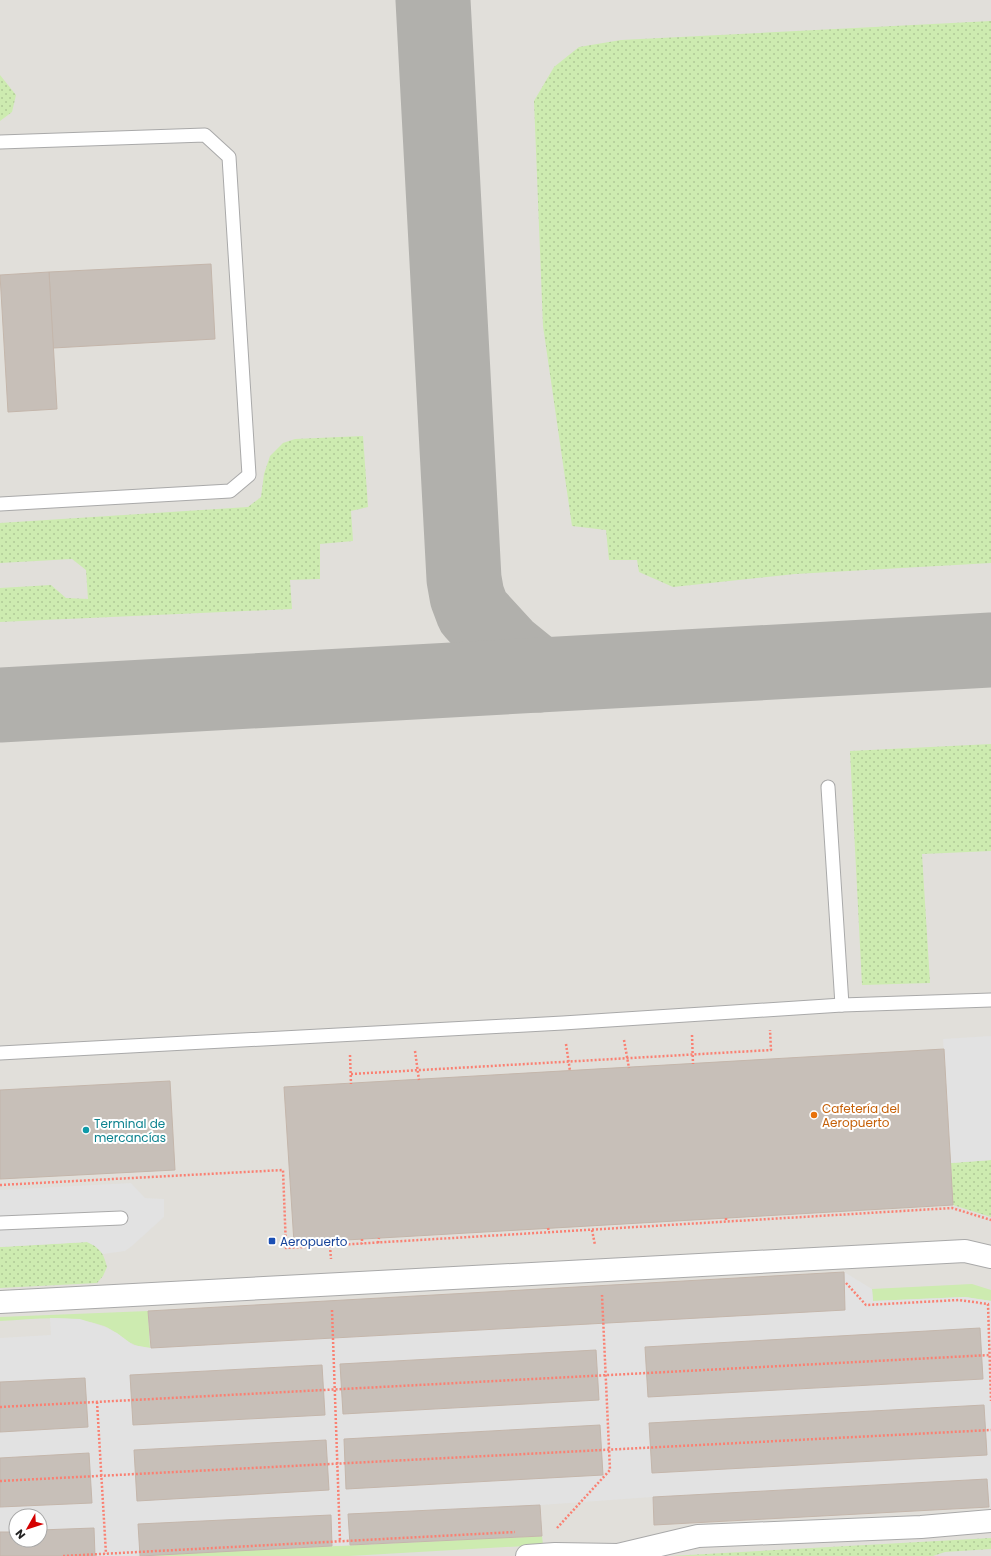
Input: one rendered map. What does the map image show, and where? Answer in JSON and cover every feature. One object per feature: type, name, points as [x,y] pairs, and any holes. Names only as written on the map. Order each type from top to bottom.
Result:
[{"type":"street","points":[[0,1302],[965,1251],[990,1256]]},
{"type":"street","points":[[527,1556],[617,1556],[698,1536],[913,1528],[991,1522]]},
{"type":"lane","points":[[0,142],[205,135],[229,157],[249,475],[230,491],[0,504]]},
{"type":"lane","points":[[828,787],[842,1006]]},
{"type":"lane","points":[[0,1053],[564,1023],[842,1006],[991,1000]]},
{"type":"lane","points":[[0,1223],[121,1218]]},
{"type":"path","points":[[351,1074],[771,1050],[769,1010]]},
{"type":"path","points":[[0,1185],[283,1170],[286,1248],[952,1208],[991,1220]]},
{"type":"path","points":[[548,1228],[549,1232]]},
{"type":"path","points":[[555,1530],[610,1470],[601,1286],[592,1230]]},
{"type":"path","points":[[378,1243],[379,1238]]},
{"type":"path","points":[[362,1239],[362,1244]]},
{"type":"path","points":[[330,1246],[340,1541]]},
{"type":"path","points":[[844,1280],[866,1305],[959,1300],[988,1304],[991,1401]]},
{"type":"path","points":[[0,1407],[990,1355]]},
{"type":"path","points":[[97,1402],[106,1554]]},
{"type":"path","points":[[0,1481],[991,1430]]},
{"type":"path","points":[[63,1556],[518,1532]]},
{"type":"shaded area","points":[[0,0],[991,0],[991,1556],[0,1556]]},
{"type":"shaded area","points":[[991,1036],[991,1160],[951,1163],[943,1039]]},
{"type":"shaded area","points":[[131,1183],[145,1198],[164,1199],[164,1217],[125,1251],[103,1254],[95,1246],[87,1242],[0,1247],[0,1190]]},
{"type":"shaded area","points":[[844,1272],[872,1289],[873,1301],[965,1297],[991,1301],[991,1507],[654,1525],[652,1497],[541,1505],[542,1536],[134,1556],[0,1556],[0,1338],[51,1335],[50,1318],[80,1319],[105,1327],[117,1333],[133,1345],[150,1348],[148,1311]]},
{"type":"green space","points":[[991,21],[991,563],[795,574],[673,587],[639,572],[637,560],[609,560],[606,530],[572,526],[543,326],[534,101],[554,67],[579,47],[621,40]]},
{"type":"green space","points":[[0,75],[16,95],[12,112],[0,121]]},
{"type":"green space","points":[[363,436],[368,507],[351,511],[353,541],[320,544],[320,579],[290,580],[292,609],[0,622],[0,588],[51,585],[66,598],[88,599],[86,570],[72,559],[0,563],[0,523],[248,507],[261,497],[264,474],[270,456],[283,443],[295,439]]},
{"type":"green space","points":[[991,744],[991,851],[922,854],[930,983],[862,985],[850,751]]},
{"type":"green space","points":[[991,1160],[991,1217],[953,1205],[951,1163]]},
{"type":"green space","points":[[87,1242],[95,1246],[101,1252],[107,1267],[103,1276],[97,1283],[0,1288],[0,1247]]},
{"type":"green space","points":[[972,1284],[991,1290],[991,1301],[965,1297],[873,1301],[872,1289]]},
{"type":"green space","points":[[148,1311],[151,1348],[137,1346],[122,1338],[112,1330],[91,1322],[53,1318],[0,1321],[0,1317]]},
{"type":"green space","points":[[542,1536],[543,1545],[349,1556],[134,1556]]},
{"type":"green space","points":[[991,1538],[991,1549],[945,1552],[933,1556],[670,1556]]},
{"type":"building","points":[[211,264],[215,339],[53,348],[49,272]]},
{"type":"building","points":[[49,272],[57,409],[8,412],[0,275]]},
{"type":"building","points":[[944,1049],[953,1205],[294,1243],[284,1087]]},
{"type":"building","name":"Terminal de mercancías","points":[[170,1081],[175,1170],[0,1179],[0,1090]]},
{"type":"building","points":[[844,1272],[845,1310],[151,1348],[148,1311]]},
{"type":"building","points":[[980,1328],[983,1379],[648,1397],[645,1347]]},
{"type":"building","points":[[596,1350],[599,1400],[343,1414],[340,1364]]},
{"type":"building","points":[[322,1365],[325,1415],[133,1425],[130,1375]]},
{"type":"building","points":[[85,1378],[88,1427],[0,1432],[0,1382]]},
{"type":"building","points":[[984,1405],[987,1455],[652,1473],[649,1423]]},
{"type":"building","points":[[600,1425],[603,1475],[346,1489],[344,1439]]},
{"type":"building","points":[[326,1440],[329,1490],[137,1501],[134,1450]]},
{"type":"building","points":[[89,1453],[92,1503],[0,1507],[0,1458]]},
{"type":"building","points":[[987,1479],[989,1507],[654,1525],[653,1497]]},
{"type":"building","points":[[540,1505],[542,1536],[350,1545],[348,1514]]},
{"type":"building","points":[[331,1515],[332,1546],[140,1556],[138,1524]]},
{"type":"building","points":[[94,1528],[95,1556],[0,1556],[0,1532],[8,1532],[8,1548],[48,1548],[48,1530]]},
{"type":"taxiway","points":[[433,0],[464,579],[467,596],[473,612],[507,649],[539,675]]},
{"type":"taxiway","points":[[0,705],[991,650]]},
{"type":"place","name":"Cafetería del Aeropuerto","points":[[814,1115]]},
{"type":"place","name":"Terminal de mercancías","points":[[86,1130]]},
{"type":"place","name":"Aeropuerto","points":[[272,1241]]}]
